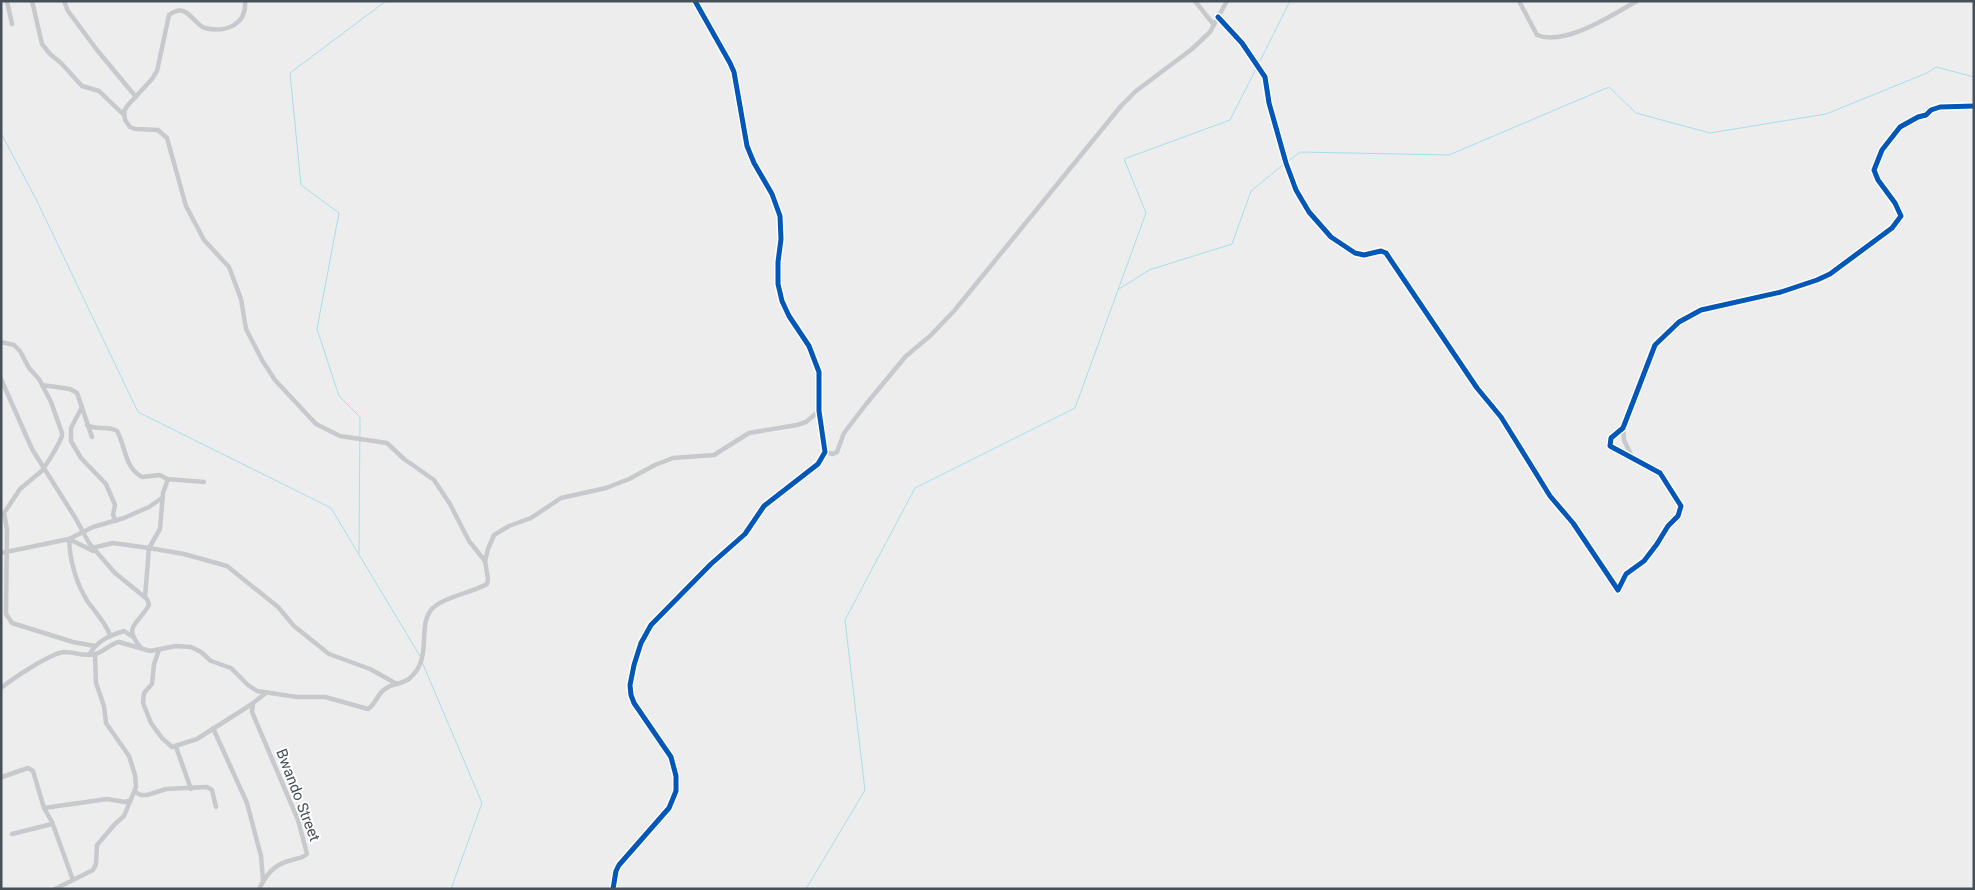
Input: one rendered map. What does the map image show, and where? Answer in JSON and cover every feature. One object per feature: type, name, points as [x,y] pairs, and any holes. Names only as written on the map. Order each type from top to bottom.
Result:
[{"type":"street","points":[[7,1],[12,24]]},
{"type":"street","points":[[32,1],[45,48],[82,86],[98,92],[124,115],[130,127],[158,130],[167,138],[186,206],[204,240],[229,267],[241,299],[248,335],[275,380],[320,427],[340,436],[387,443],[404,459],[434,480],[454,510],[469,541],[485,562]]},
{"type":"street","points":[[64,1],[68,11],[103,58],[136,97]]},
{"type":"street","points":[[124,115],[128,105],[157,71],[168,19],[172,13],[179,10],[185,11],[205,28],[226,28],[236,24],[243,17],[245,1]]},
{"type":"street","points":[[613,889],[619,865],[669,808],[676,790],[676,776],[671,757],[666,747],[634,703],[631,695],[630,685],[634,665],[646,633],[657,617],[686,591],[711,564],[745,534],[764,506],[818,464],[825,452],[819,412],[819,372],[809,346],[789,316],[778,284],[781,232],[777,205],[747,146],[734,72],[695,1]]},
{"type":"street","points":[[1195,1],[1214,25]]},
{"type":"street","points":[[825,452],[833,454],[836,452],[844,433],[867,403],[906,356],[930,336],[954,311],[1121,106],[1149,80],[1192,49],[1210,32],[1227,1]]},
{"type":"street","points":[[1519,1],[1537,35],[1550,38],[1581,30],[1638,1]]},
{"type":"street","points":[[1218,17],[1242,43],[1265,77],[1269,103],[1286,163],[1296,190],[1309,212],[1331,237],[1355,253],[1364,255],[1381,250],[1386,253],[1477,388],[1501,417],[1550,496],[1573,523],[1618,590],[1626,574],[1644,561],[1658,544],[1668,526],[1678,516],[1680,510],[1679,502],[1669,490],[1662,475],[1610,446],[1611,438],[1623,428]]},
{"type":"street","points":[[1632,458],[1624,440],[1623,428],[1650,354],[1658,340],[1679,322],[1701,310],[1780,292],[1830,274],[1892,228],[1901,216],[1895,203],[1878,180],[1874,170],[1882,150],[1900,127],[1918,117],[1926,115],[1932,110],[1974,106]]},
{"type":"street","points":[[1,342],[18,347],[29,368],[38,377],[51,402],[62,436],[52,452],[49,463],[20,489],[4,508],[3,516],[7,525],[8,552],[6,614],[12,623],[65,640],[94,646]]},
{"type":"street","points":[[1,379],[27,440],[78,521],[93,550],[116,573],[148,599],[149,605],[133,625],[124,631],[110,635],[94,646],[89,655]]},
{"type":"street","points":[[42,385],[75,390],[92,437]]},
{"type":"street","points":[[82,407],[71,428],[71,441],[81,458],[106,484],[114,502],[113,514],[116,521]]},
{"type":"street","points":[[121,642],[142,650],[158,650],[176,646],[196,649],[211,660],[230,668],[253,689],[267,693],[325,697],[368,709],[383,690],[411,677],[421,663],[426,624],[431,609],[445,601],[487,584],[485,562],[488,548],[494,535],[531,518],[561,498],[606,488],[673,458],[714,455],[749,433],[797,425],[806,422],[819,412]]},
{"type":"street","points":[[87,424],[93,428],[112,428],[117,431],[127,460],[138,475],[142,477],[160,475],[168,479],[204,482]]},
{"type":"street","points":[[145,597],[149,548],[160,529],[162,498],[168,479]]},
{"type":"street","points":[[1,553],[70,538],[83,533],[93,526],[116,521],[149,507],[162,498]]},
{"type":"street","points":[[78,521],[76,531],[70,538],[70,556],[88,602],[106,625],[110,635]]},
{"type":"street","points":[[70,538],[93,550],[113,543],[176,552],[227,566],[278,606],[294,626],[329,654],[370,669],[397,684]]},
{"type":"street","points":[[133,625],[133,637]]},
{"type":"street","points":[[124,631],[133,637],[142,650]]},
{"type":"street","points":[[1,688],[16,677],[58,654],[67,652],[95,654],[113,643],[133,637]]},
{"type":"street","points":[[158,650],[154,664],[152,684],[144,693],[143,703],[151,724],[168,744],[176,747],[197,739],[267,693]]},
{"type":"street","points":[[54,889],[95,868],[97,845],[124,816],[135,792],[135,775],[129,756],[106,723],[104,706],[96,683],[95,654]]},
{"type":"street","name":"Bwando Street","points":[[253,703],[253,717],[298,820],[307,854],[302,858],[274,867],[263,880],[259,889]]},
{"type":"street","points":[[213,728],[247,803],[261,856],[263,880]]},
{"type":"street","points":[[176,747],[191,789]]},
{"type":"street","points":[[2,777],[23,769],[32,770],[35,774],[44,808],[73,880]]},
{"type":"street","points":[[135,792],[147,795],[166,789],[211,788],[216,807]]},
{"type":"street","points":[[44,808],[107,799],[125,802],[131,800]]},
{"type":"street","points":[[12,834],[52,824]]},
{"type":"waterway","points":[[359,553],[360,417],[339,396],[317,329],[339,213],[301,185],[290,73],[386,1]]},
{"type":"waterway","points":[[1259,63],[1290,1]]},
{"type":"waterway","points":[[806,889],[865,790],[845,620],[915,488],[1075,408],[1146,213],[1124,159],[1230,120],[1257,67]]},
{"type":"waterway","points":[[1287,162],[1300,152],[1449,155],[1609,87],[1636,113],[1710,133],[1826,114],[1927,73],[1936,67],[1974,77]]},
{"type":"waterway","points":[[1,133],[37,201],[138,412],[331,508],[420,656]]},
{"type":"waterway","points":[[1119,289],[1149,270],[1232,244],[1251,191],[1284,164]]},
{"type":"waterway","points":[[422,662],[482,803],[451,889]]},
{"type":"cycle path","points":[[613,889],[619,865],[669,808],[676,791],[676,776],[671,757],[634,703],[631,695],[630,685],[641,643],[651,625],[711,564],[745,534],[764,506],[818,464],[825,452],[819,411],[819,372],[809,346],[789,316],[782,301],[778,284],[781,239],[780,216],[772,194],[754,163],[747,146],[734,72],[695,1]]},
{"type":"cycle path","points":[[1218,17],[1242,43],[1265,77],[1269,103],[1286,163],[1296,190],[1309,212],[1331,237],[1355,253],[1364,255],[1381,251],[1386,253],[1477,388],[1501,417],[1550,496],[1573,523],[1618,590],[1626,574],[1644,561],[1657,544],[1668,526],[1678,516],[1681,506],[1660,473],[1610,446],[1611,438],[1623,428],[1655,345],[1679,322],[1701,310],[1781,292],[1830,274],[1892,228],[1901,216],[1895,203],[1878,180],[1874,170],[1882,150],[1900,127],[1918,117],[1926,115],[1931,110],[1940,107],[1974,106]]}]
